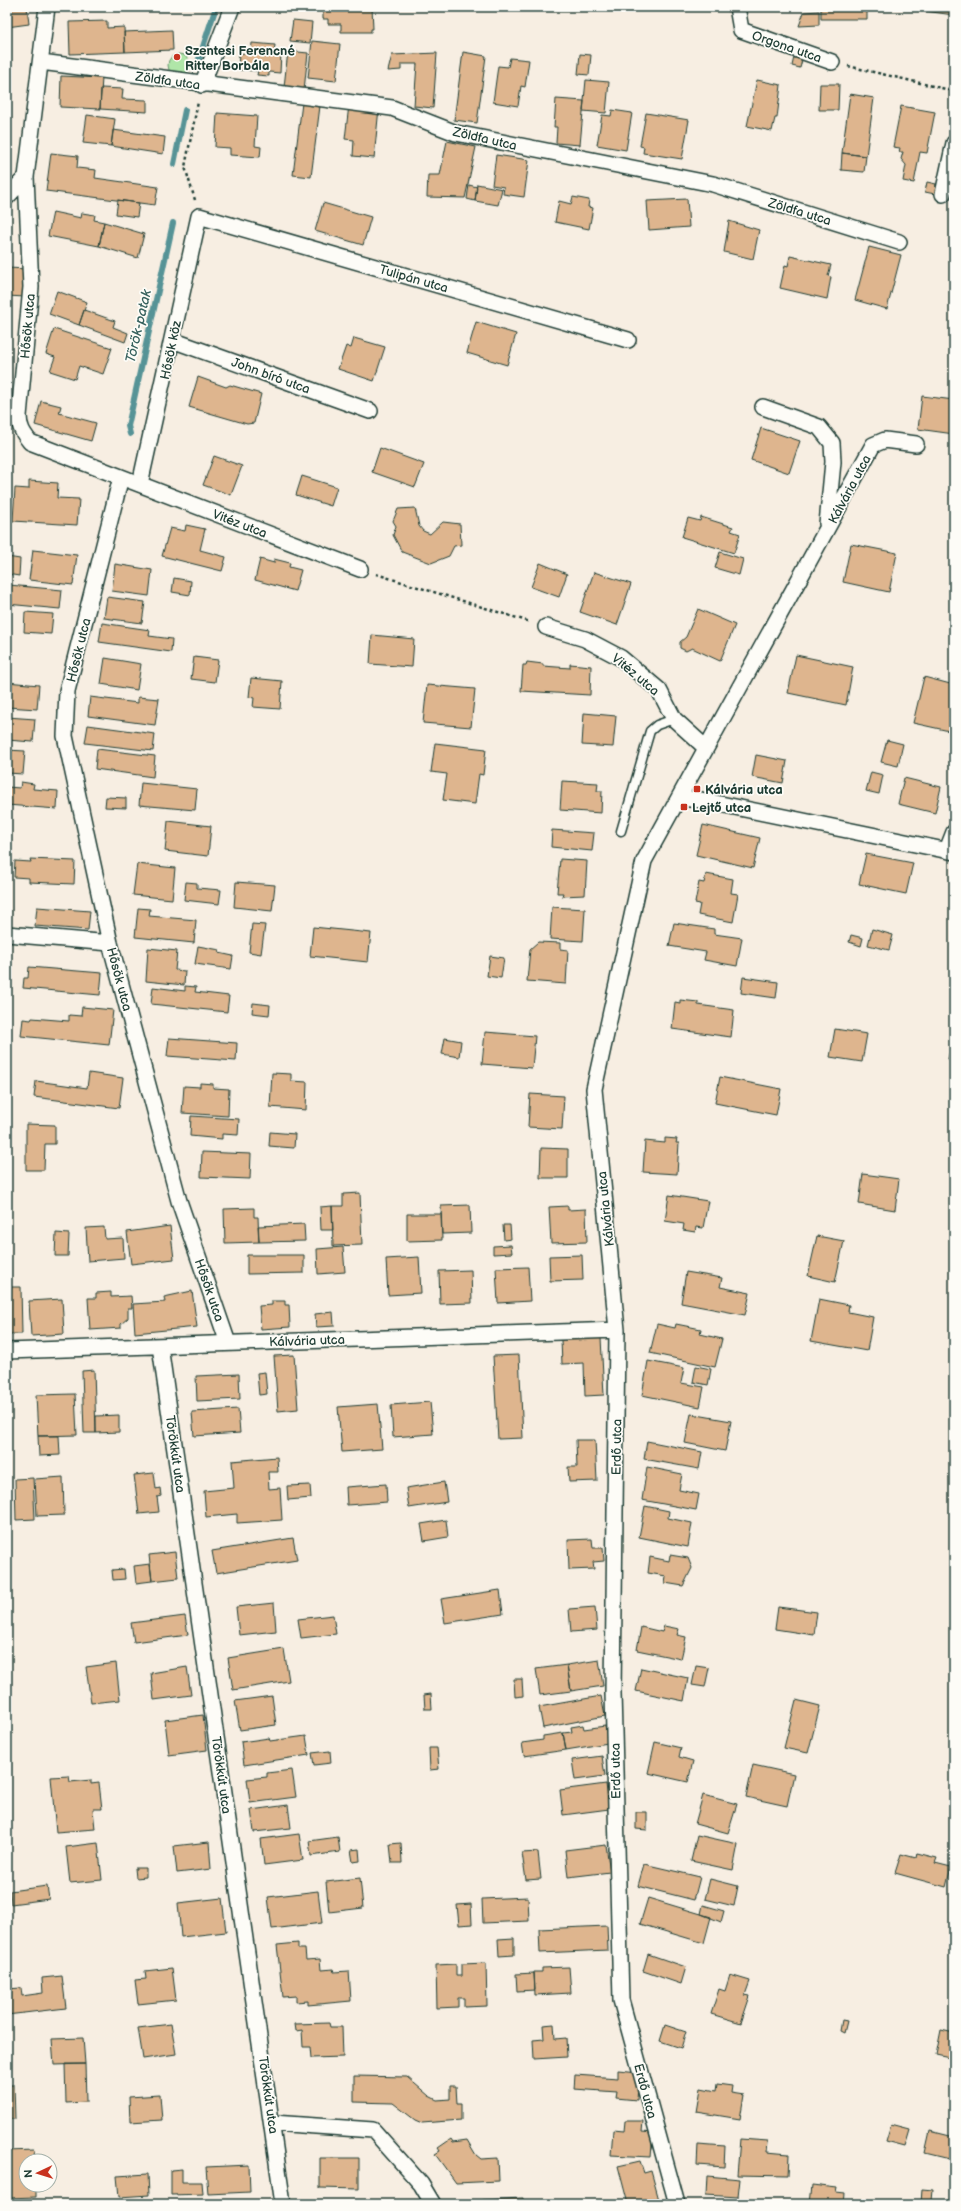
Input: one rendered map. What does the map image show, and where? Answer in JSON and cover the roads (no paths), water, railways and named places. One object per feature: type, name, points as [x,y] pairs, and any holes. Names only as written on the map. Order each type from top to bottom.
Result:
[{"type":"street","name":"Hősök utca","points":[[47,7],[26,177],[31,287],[19,424],[30,442],[121,477],[67,691],[65,736],[110,943],[180,1200],[228,1343]]},
{"type":"street","points":[[202,84],[232,7]]},
{"type":"street","name":"Orgona utca","points":[[737,7],[741,30],[832,62]]},
{"type":"street","name":"Zöldfa utca","points":[[41,62],[392,108],[456,133],[713,184],[899,242]]},
{"type":"street","points":[[943,194],[954,143]]},
{"type":"street","points":[[7,197],[26,177]]},
{"type":"street","name":"Hősök köz","points":[[140,484],[199,216]]},
{"type":"street","name":"Tulipán utca","points":[[199,216],[628,340]]},
{"type":"street","name":"John bíró utca","points":[[172,340],[370,411]]},
{"type":"street","name":"Kálvária utca","points":[[763,407],[819,426],[832,443],[833,462],[827,531]]},
{"type":"street","name":"Kálvária utca","points":[[7,1351],[617,1330],[594,1089],[644,862],[827,531],[872,446],[884,440],[916,444]]},
{"type":"street","name":"Vitéz utca","points":[[121,477],[360,569]]},
{"type":"street","name":"Vitéz utca","points":[[546,627],[585,639],[620,658],[659,690],[674,718],[706,748]]},
{"type":"street","points":[[679,798],[701,800],[951,851],[954,832]]},
{"type":"street","points":[[7,934],[110,943]]},
{"type":"street","name":"Erdő utca","points":[[617,1330],[613,1693],[621,2000],[677,2204]]},
{"type":"street","name":"Törökkút utca","points":[[160,1346],[273,2123],[283,2204]]},
{"type":"street","points":[[273,2123],[373,2130],[421,2184],[433,2204]]},
{"type":"lane","points":[[621,831],[650,731],[657,725],[674,718]]},
{"type":"waterway","name":"Török-patak","points":[[199,59],[216,7]]},
{"type":"waterway","name":"Török-patak","points":[[174,164],[185,110]]},
{"type":"waterway","name":"Török-patak","points":[[130,434],[128,426],[173,223]]},
{"type":"place","name":"Szentesi Ferencné Ritter Borbála","points":[[177,57]]},
{"type":"place","name":"Kálvária utca","points":[[697,789]]},
{"type":"place","name":"Lejtő utca","points":[[684,807]]}]
